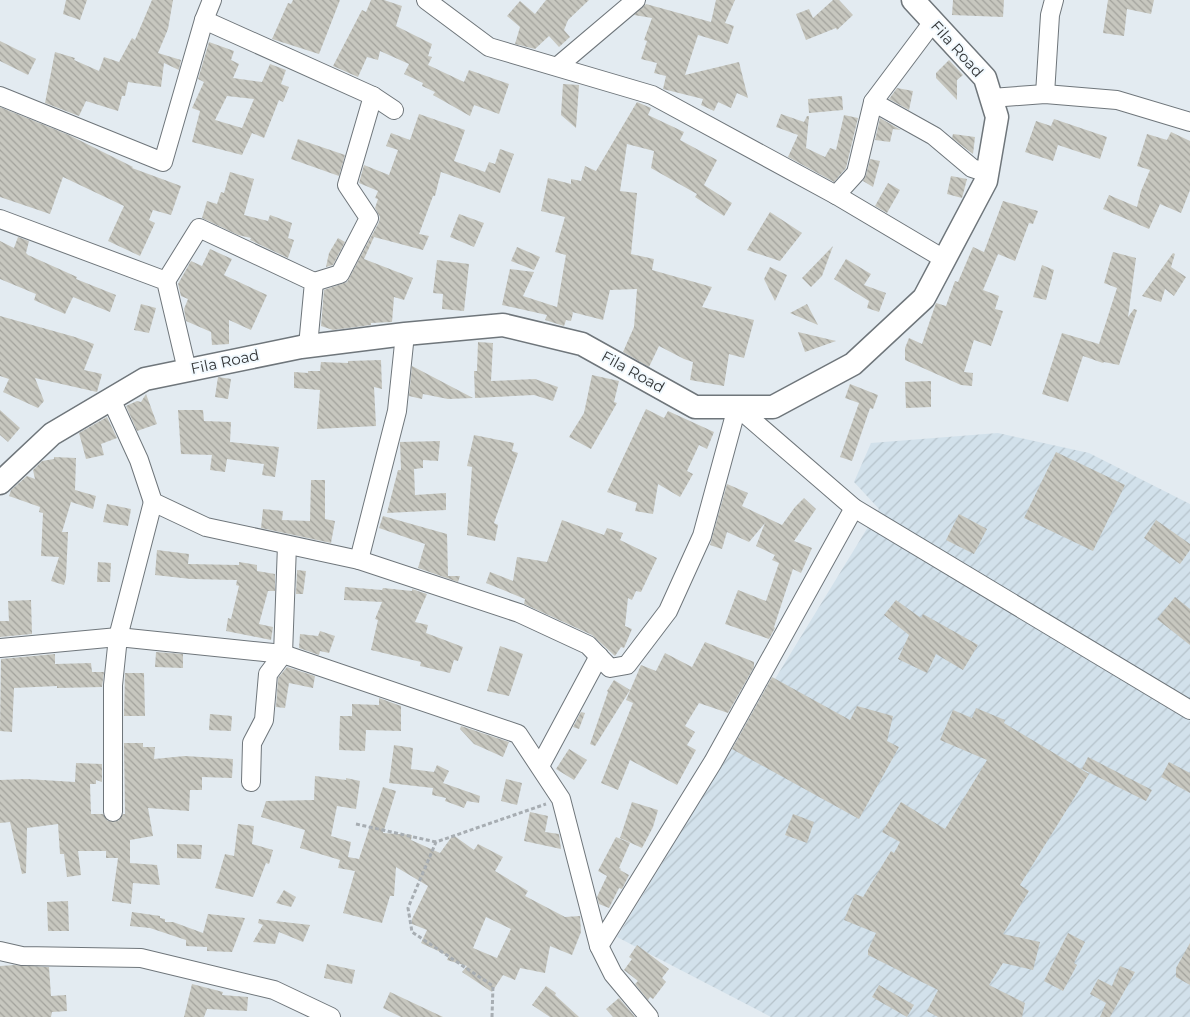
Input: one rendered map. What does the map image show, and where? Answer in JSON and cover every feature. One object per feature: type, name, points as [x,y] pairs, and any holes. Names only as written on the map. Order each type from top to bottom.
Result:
[{"type":"street","points":[[0,96],[163,162],[204,20],[212,0]]},
{"type":"street","points":[[426,0],[489,47],[652,95],[836,196],[944,259]]},
{"type":"street","points":[[558,66],[636,0]]},
{"type":"street","name":"Fila Road","points":[[0,483],[52,434],[144,379],[308,346],[405,334],[503,325],[582,344],[695,407],[773,407],[853,364],[924,298],[986,181],[997,117],[985,78],[913,0]]},
{"type":"street","points":[[1045,94],[1050,15],[1054,0]]},
{"type":"street","points":[[204,20],[373,96],[394,110]]},
{"type":"street","points":[[836,196],[856,173],[873,102],[933,22]]},
{"type":"street","points":[[991,98],[1045,94],[1117,100],[1190,122]]},
{"type":"street","points":[[187,370],[166,281],[199,228],[314,282],[340,274],[369,218],[347,185],[373,96]]},
{"type":"street","points":[[873,102],[934,136],[972,168],[987,173]]},
{"type":"street","points":[[0,219],[166,281]]},
{"type":"street","points":[[308,346],[314,282]]},
{"type":"street","points":[[359,560],[397,411],[405,334]]},
{"type":"street","points":[[111,399],[139,460],[153,502],[118,637],[113,685],[113,812]]},
{"type":"street","points":[[153,502],[206,527],[359,560],[519,613],[588,645],[610,668],[628,665],[668,611],[702,536],[736,407],[854,508],[1190,710]]},
{"type":"street","points":[[599,946],[713,762],[854,508]]},
{"type":"street","points":[[251,782],[252,743],[264,720],[268,674],[283,654],[287,545]]},
{"type":"street","points":[[0,648],[118,637],[283,654],[518,734],[561,799],[599,946],[613,974],[649,1017]]},
{"type":"street","points":[[540,766],[599,656]]},
{"type":"street","points":[[0,951],[22,956],[141,958],[274,990],[331,1017]]},
{"type":"path","points":[[356,824],[436,842],[561,799]]},
{"type":"path","points":[[436,842],[408,908],[412,932],[493,986],[492,1017]]},
{"type":"shaded area","points":[[998,433],[1089,453],[1190,504],[1190,1017],[771,1017],[617,937],[879,509],[854,482],[871,443]]},
{"type":"building","points":[[66,0],[87,0],[80,20],[63,14]]},
{"type":"building","points":[[152,0],[173,0],[168,29],[158,53],[181,60],[179,70],[164,63],[161,87],[128,82],[125,96],[122,96],[118,111],[86,101],[79,116],[45,103],[55,52],[75,58],[74,60],[99,71],[104,57],[119,62],[132,38],[135,40]]},
{"type":"building","points":[[293,0],[340,0],[319,54],[272,39],[288,3],[291,4]]},
{"type":"building","points":[[371,0],[384,0],[402,6],[396,26],[432,44],[428,56],[432,57],[428,65],[464,82],[469,70],[509,84],[499,114],[474,105],[470,116],[433,95],[435,92],[422,86],[423,83],[404,74],[409,64],[380,51],[378,60],[367,57],[358,77],[333,66],[362,10],[366,12]]},
{"type":"building","points":[[546,0],[589,0],[568,20],[564,30],[570,37],[559,47],[549,36],[535,49],[515,44],[520,27],[507,16],[520,1],[535,14]]},
{"type":"building","points":[[716,0],[735,0],[725,23],[734,26],[728,44],[698,35],[685,75],[739,62],[748,98],[737,93],[731,108],[718,102],[714,111],[701,105],[703,99],[663,89],[666,76],[654,73],[657,63],[641,59],[647,41],[644,40],[652,18],[634,15],[646,4],[711,22]]},
{"type":"building","points":[[833,0],[839,0],[853,15],[837,30],[836,28],[806,40],[796,14],[809,9],[813,18]]},
{"type":"building","points":[[953,0],[1004,0],[1003,17],[952,15]]},
{"type":"building","points":[[1108,0],[1154,0],[1151,14],[1127,9],[1124,36],[1103,33]]},
{"type":"building","points":[[0,41],[36,59],[28,75],[0,61]]},
{"type":"building","points":[[209,42],[234,51],[231,60],[239,64],[233,78],[262,82],[270,64],[286,70],[281,84],[289,87],[283,102],[279,100],[264,138],[252,133],[242,155],[192,142],[200,111],[192,108],[204,82],[198,79]],"holes":[[[227,96],[254,99],[242,128],[215,120]]]},
{"type":"building","points":[[949,60],[963,75],[957,80],[957,100],[936,78],[936,73]]},
{"type":"building","points":[[563,84],[579,85],[576,128],[561,115]]},
{"type":"building","points":[[897,88],[913,91],[909,110],[889,99]]},
{"type":"building","points":[[842,96],[843,110],[809,113],[808,99]]},
{"type":"building","points":[[637,102],[651,108],[648,115],[684,132],[680,140],[717,160],[704,185],[732,203],[724,216],[695,197],[697,194],[651,168],[654,151],[627,144],[620,191],[637,193],[631,254],[654,259],[652,270],[712,287],[702,307],[754,320],[744,358],[729,354],[724,386],[690,380],[693,362],[659,346],[649,367],[623,352],[634,327],[637,289],[610,290],[603,320],[572,312],[571,321],[566,320],[564,326],[545,320],[547,315],[502,305],[510,269],[534,272],[523,296],[557,307],[566,255],[555,252],[565,217],[541,211],[548,178],[571,184],[571,179],[581,181],[585,166],[596,171]]},
{"type":"building","points":[[0,107],[69,135],[132,168],[181,186],[171,215],[153,210],[149,220],[155,223],[140,256],[108,241],[124,206],[63,177],[50,214],[0,197]]},
{"type":"building","points":[[419,114],[465,130],[454,161],[485,172],[489,162],[495,164],[500,149],[514,154],[500,193],[441,172],[435,196],[433,196],[419,234],[429,236],[423,250],[374,237],[364,259],[413,278],[404,300],[394,297],[392,322],[371,323],[371,325],[333,330],[321,326],[324,290],[347,282],[379,222],[380,217],[375,208],[378,199],[375,198],[378,191],[359,183],[364,165],[389,175],[398,150],[386,146],[391,133],[410,140]]},
{"type":"building","points":[[781,114],[804,122],[807,116],[809,116],[806,148],[825,157],[830,148],[836,150],[844,115],[858,118],[846,168],[834,182],[788,157],[798,135],[776,127]]},
{"type":"building","points":[[880,118],[901,130],[893,129],[890,142],[875,140]]},
{"type":"building","points":[[1054,119],[1107,137],[1100,159],[1058,145],[1053,161],[1025,152],[1036,121],[1051,126]]},
{"type":"building","points":[[1171,132],[1190,141],[1190,190],[1181,213],[1160,204],[1149,229],[1103,209],[1109,195],[1137,207],[1141,191],[1150,170],[1137,166],[1147,134],[1167,140]]},
{"type":"building","points":[[953,134],[975,137],[973,154],[952,138]]},
{"type":"building","points":[[298,139],[345,155],[339,176],[291,159]]},
{"type":"building","points":[[870,159],[880,161],[873,187],[863,181]]},
{"type":"building","points":[[230,172],[254,179],[244,215],[268,221],[270,215],[292,223],[288,238],[294,240],[288,258],[250,240],[251,238],[238,235],[202,218],[207,201],[217,204],[221,192],[224,193]]},
{"type":"building","points":[[951,176],[967,179],[962,198],[947,194]]},
{"type":"building","points":[[888,183],[900,190],[887,213],[875,206]]},
{"type":"building","points":[[1003,201],[1038,211],[1033,224],[1029,223],[1015,261],[998,254],[983,290],[999,296],[995,309],[1003,311],[991,346],[974,340],[964,372],[973,373],[972,386],[961,385],[905,360],[905,348],[909,338],[922,344],[936,303],[946,306],[955,281],[958,282],[973,247],[984,252]]},
{"type":"building","points":[[770,212],[802,233],[780,261],[747,250]]},
{"type":"building","points":[[459,214],[484,223],[474,247],[450,237]]},
{"type":"building","points":[[18,237],[29,241],[26,253],[28,255],[77,277],[76,279],[116,295],[110,312],[73,297],[65,314],[34,300],[36,294],[0,279],[0,241],[14,248]]},
{"type":"building","points":[[338,238],[345,242],[333,265],[326,267],[329,253]]},
{"type":"building","points":[[833,246],[822,276],[811,287],[802,278]]},
{"type":"building","points":[[517,247],[540,257],[534,270],[511,261]]},
{"type":"building","points":[[210,249],[232,259],[224,275],[267,295],[251,330],[229,320],[229,344],[212,345],[211,332],[186,321],[184,309],[188,299],[181,296],[178,284],[191,261],[202,266]]},
{"type":"building","points":[[1113,252],[1136,258],[1128,317],[1134,309],[1137,310],[1119,365],[1103,363],[1083,356],[1068,402],[1042,394],[1062,333],[1099,344],[1117,288],[1104,283]]},
{"type":"building","points":[[1173,253],[1175,254],[1171,267],[1186,277],[1174,296],[1165,289],[1161,302],[1142,296]]},
{"type":"building","points":[[846,259],[871,274],[864,285],[886,293],[879,312],[867,308],[869,301],[834,279]]},
{"type":"building","points":[[437,260],[469,264],[464,311],[442,309],[443,294],[433,293]]},
{"type":"building","points":[[1042,265],[1054,270],[1046,300],[1033,297]]},
{"type":"building","points":[[770,267],[787,275],[775,301],[764,279]]},
{"type":"building","points":[[141,304],[156,308],[149,333],[134,330]]},
{"type":"building","points":[[807,304],[818,325],[790,313]]},
{"type":"building","points":[[0,316],[94,344],[84,370],[102,374],[97,392],[35,378],[44,401],[38,408],[3,392],[9,379],[0,376]]},
{"type":"building","points":[[798,332],[836,341],[805,352]]},
{"type":"building","points":[[478,342],[493,343],[491,381],[535,379],[558,387],[553,401],[534,395],[475,398],[474,371],[477,371]]},
{"type":"building","points":[[381,360],[382,389],[374,387],[376,426],[317,429],[320,390],[294,388],[294,372],[308,373],[308,371],[320,371],[321,362],[348,363],[348,361]]},
{"type":"building","points":[[412,366],[473,398],[448,399],[423,394],[422,399],[409,396]]},
{"type":"building","points":[[592,375],[619,381],[614,402],[617,403],[591,449],[569,437],[584,413]]},
{"type":"building","points":[[218,377],[231,379],[228,399],[215,397]]},
{"type":"building","points":[[931,381],[931,407],[906,408],[905,382]]},
{"type":"building","points":[[850,384],[878,395],[873,409],[870,408],[852,461],[840,457],[859,403],[845,398]]},
{"type":"building","points":[[146,394],[157,424],[137,431],[126,406],[137,401],[141,402]]},
{"type":"building","points":[[646,409],[664,418],[668,411],[714,432],[707,449],[699,445],[687,471],[693,474],[680,497],[658,484],[653,514],[635,511],[637,503],[607,492]]},
{"type":"building","points":[[0,410],[20,428],[8,442],[0,435]]},
{"type":"building","points":[[178,410],[203,410],[204,421],[231,422],[230,442],[279,447],[275,477],[262,475],[264,464],[227,459],[225,472],[210,470],[212,455],[181,454]]},
{"type":"building","points":[[107,417],[117,438],[101,444],[104,455],[86,459],[79,433]]},
{"type":"building","points":[[474,435],[514,443],[512,451],[518,453],[494,523],[498,525],[495,541],[467,535],[472,467],[467,466]]},
{"type":"building","points":[[440,441],[438,461],[423,460],[423,468],[414,469],[415,495],[446,493],[446,510],[387,513],[398,470],[401,470],[400,442]]},
{"type":"building","points":[[1056,452],[1125,485],[1093,551],[1024,518]]},
{"type":"building","points":[[54,457],[76,458],[75,490],[96,496],[93,509],[71,502],[62,532],[68,532],[64,585],[51,581],[59,557],[41,556],[43,513],[39,512],[40,507],[9,496],[11,490],[27,476],[35,479],[33,470],[42,461],[54,459]]},
{"type":"building","points":[[311,480],[325,480],[325,519],[335,521],[331,543],[261,528],[263,509],[283,511],[282,520],[310,521]]},
{"type":"building","points":[[727,484],[748,493],[742,506],[782,525],[804,498],[816,509],[794,541],[812,548],[801,573],[793,569],[775,628],[769,639],[725,624],[738,590],[766,601],[779,563],[772,560],[775,555],[756,546],[765,523],[749,542],[727,532],[722,549],[710,545]]},
{"type":"building","points":[[107,504],[131,509],[128,526],[103,522]]},
{"type":"building","points":[[959,514],[987,529],[974,554],[946,540]]},
{"type":"building","points":[[383,516],[447,534],[448,576],[460,576],[458,582],[418,568],[425,544],[379,528]]},
{"type":"building","points":[[562,520],[604,535],[607,528],[623,533],[620,540],[657,558],[641,592],[636,591],[632,600],[628,598],[625,626],[632,629],[624,648],[621,647],[615,656],[592,635],[524,604],[525,599],[486,583],[490,572],[513,581],[517,557],[547,562]]},
{"type":"building","points":[[1156,520],[1190,544],[1190,550],[1180,564],[1144,538]]},
{"type":"building","points":[[157,550],[189,554],[188,564],[239,565],[239,562],[257,565],[257,571],[275,574],[275,591],[268,591],[259,624],[273,627],[271,640],[226,631],[228,618],[231,619],[239,586],[236,585],[237,580],[191,579],[155,575]]},
{"type":"building","points":[[98,562],[111,563],[110,582],[97,582]]},
{"type":"building","points":[[297,570],[306,571],[303,594],[296,594]]},
{"type":"building","points":[[345,587],[412,591],[412,589],[427,594],[415,622],[428,625],[426,633],[463,647],[458,661],[454,660],[450,673],[420,666],[421,662],[371,650],[378,620],[375,619],[382,602],[344,600]]},
{"type":"building","points":[[1175,597],[1190,609],[1190,645],[1157,619]]},
{"type":"building","points":[[31,600],[32,634],[0,637],[0,621],[9,621],[8,601]]},
{"type":"building","points":[[896,600],[921,618],[923,614],[978,645],[963,670],[936,654],[927,673],[898,659],[909,635],[884,615]]},
{"type":"building","points":[[320,631],[335,636],[329,653],[320,651],[319,655],[299,648],[300,634],[318,636]]},
{"type":"building","points":[[705,642],[754,662],[754,667],[728,713],[699,703],[685,726],[695,732],[687,745],[696,750],[677,785],[630,760],[618,790],[601,783],[633,703],[626,700],[641,665],[656,671],[665,653],[692,667]]},
{"type":"building","points":[[500,646],[523,654],[509,696],[487,691]]},
{"type":"building","points":[[156,652],[183,654],[183,668],[155,667]]},
{"type":"building","points":[[55,654],[55,664],[91,663],[92,672],[104,672],[102,687],[57,688],[57,686],[14,688],[12,732],[0,731],[1,659]]},
{"type":"building","points":[[287,667],[315,676],[313,688],[289,683],[285,708],[276,707],[278,678]]},
{"type":"building","points":[[125,673],[144,673],[145,716],[124,716]]},
{"type":"building","points":[[772,677],[850,720],[857,706],[893,716],[887,741],[899,747],[859,819],[732,749]]},
{"type":"building","points":[[614,680],[630,690],[595,746],[590,744],[607,691]]},
{"type":"building","points":[[379,698],[401,706],[401,731],[366,730],[365,751],[339,750],[340,716],[352,716],[352,704],[379,705]]},
{"type":"building","points":[[976,708],[1005,720],[1004,723],[1089,774],[1020,885],[1029,891],[1003,934],[1040,942],[1033,970],[1003,963],[989,985],[1025,1003],[1022,1017],[938,1017],[927,1011],[938,990],[868,955],[868,950],[876,933],[844,920],[855,894],[863,897],[891,851],[894,853],[900,842],[882,832],[901,802],[945,829],[987,760],[940,740],[953,710],[972,718]]},
{"type":"building","points":[[581,712],[585,713],[579,729],[573,727]]},
{"type":"building","points":[[210,714],[232,716],[231,731],[209,730]]},
{"type":"building","points":[[461,726],[509,742],[503,757],[474,744],[460,729]]},
{"type":"building","points":[[124,743],[143,743],[143,747],[155,747],[154,759],[185,756],[233,759],[232,778],[202,777],[202,790],[190,790],[189,811],[148,808],[153,836],[130,840],[130,863],[157,865],[160,885],[133,883],[131,904],[112,901],[118,858],[106,858],[106,851],[78,851],[81,875],[67,877],[64,854],[60,854],[58,824],[27,828],[26,873],[22,874],[10,822],[0,823],[0,780],[26,779],[75,782],[76,763],[102,764],[102,782],[96,780],[96,784],[90,784],[91,814],[103,814],[108,821],[118,821],[125,814]]},
{"type":"building","points":[[394,745],[413,748],[411,769],[434,772],[437,765],[449,771],[443,783],[480,796],[479,803],[467,801],[464,808],[445,801],[446,798],[432,795],[433,788],[389,783]]},
{"type":"building","points":[[569,749],[587,760],[574,780],[556,769]]},
{"type":"building","points":[[1088,757],[1152,790],[1146,801],[1082,769]]},
{"type":"building","points":[[1169,762],[1190,773],[1190,793],[1161,777]]},
{"type":"building","points":[[315,776],[360,781],[356,809],[337,806],[331,836],[351,842],[348,857],[359,859],[383,787],[396,791],[383,833],[412,835],[411,840],[440,853],[453,835],[474,850],[478,844],[503,857],[495,871],[528,891],[525,896],[565,917],[580,916],[581,932],[572,955],[550,946],[545,973],[520,968],[515,980],[503,975],[492,992],[462,972],[467,966],[447,960],[449,956],[421,943],[427,930],[412,924],[412,919],[428,886],[396,867],[394,896],[390,896],[382,923],[343,913],[355,871],[338,868],[340,860],[300,848],[305,830],[261,817],[266,801],[314,800]],"holes":[[[486,917],[511,929],[497,958],[473,948]]]},
{"type":"building","points":[[506,779],[522,783],[517,805],[501,801]]},
{"type":"building","points":[[632,802],[658,810],[653,827],[642,848],[620,838]]},
{"type":"building","points":[[530,812],[548,816],[545,832],[559,834],[561,849],[524,841]]},
{"type":"building","points":[[793,814],[814,822],[807,843],[785,835]]},
{"type":"building","points":[[238,824],[254,826],[252,844],[273,850],[269,864],[266,863],[253,897],[215,888],[225,854],[234,856]]},
{"type":"building","points":[[616,837],[630,843],[619,868],[629,875],[622,889],[619,888],[609,908],[599,904],[597,897],[607,876],[598,871]]},
{"type":"building","points":[[177,844],[202,845],[201,859],[177,858]]},
{"type":"building","points":[[284,890],[296,897],[291,907],[276,903]]},
{"type":"building","points":[[68,901],[69,931],[48,931],[47,902]]},
{"type":"building","points":[[132,912],[160,916],[160,918],[165,919],[165,922],[173,922],[203,933],[208,914],[245,918],[232,952],[207,951],[207,947],[186,946],[186,940],[150,928],[130,926]]},
{"type":"building","points":[[259,919],[310,925],[303,942],[279,932],[275,944],[253,942],[263,925],[258,923]]},
{"type":"building","points":[[1068,933],[1085,942],[1074,963],[1077,965],[1063,991],[1044,981]]},
{"type":"building","points":[[1190,943],[1190,985],[1176,977],[1176,968]]},
{"type":"building","points":[[637,945],[669,969],[662,978],[666,982],[653,999],[650,997],[648,1000],[635,984],[638,981],[624,970],[632,959],[629,957]]},
{"type":"building","points":[[327,964],[355,970],[352,984],[324,978]]},
{"type":"building","points":[[0,966],[49,967],[51,996],[66,995],[67,1011],[52,1012],[51,1017],[0,1017]]},
{"type":"building","points":[[1120,966],[1135,972],[1110,1017],[1100,1017],[1106,1003],[1090,994],[1098,979],[1112,986]]},
{"type":"building","points":[[192,984],[223,992],[222,995],[248,997],[247,1011],[207,1009],[204,1017],[184,1017]]},
{"type":"building","points":[[879,985],[914,1005],[907,1017],[872,997]]},
{"type":"building","points":[[546,986],[556,993],[555,995],[579,1017],[550,1017],[532,1005]]},
{"type":"building","points":[[390,992],[443,1017],[401,1017],[383,1008]]},
{"type":"building","points":[[619,998],[635,1017],[613,1017],[606,1009]]}]
